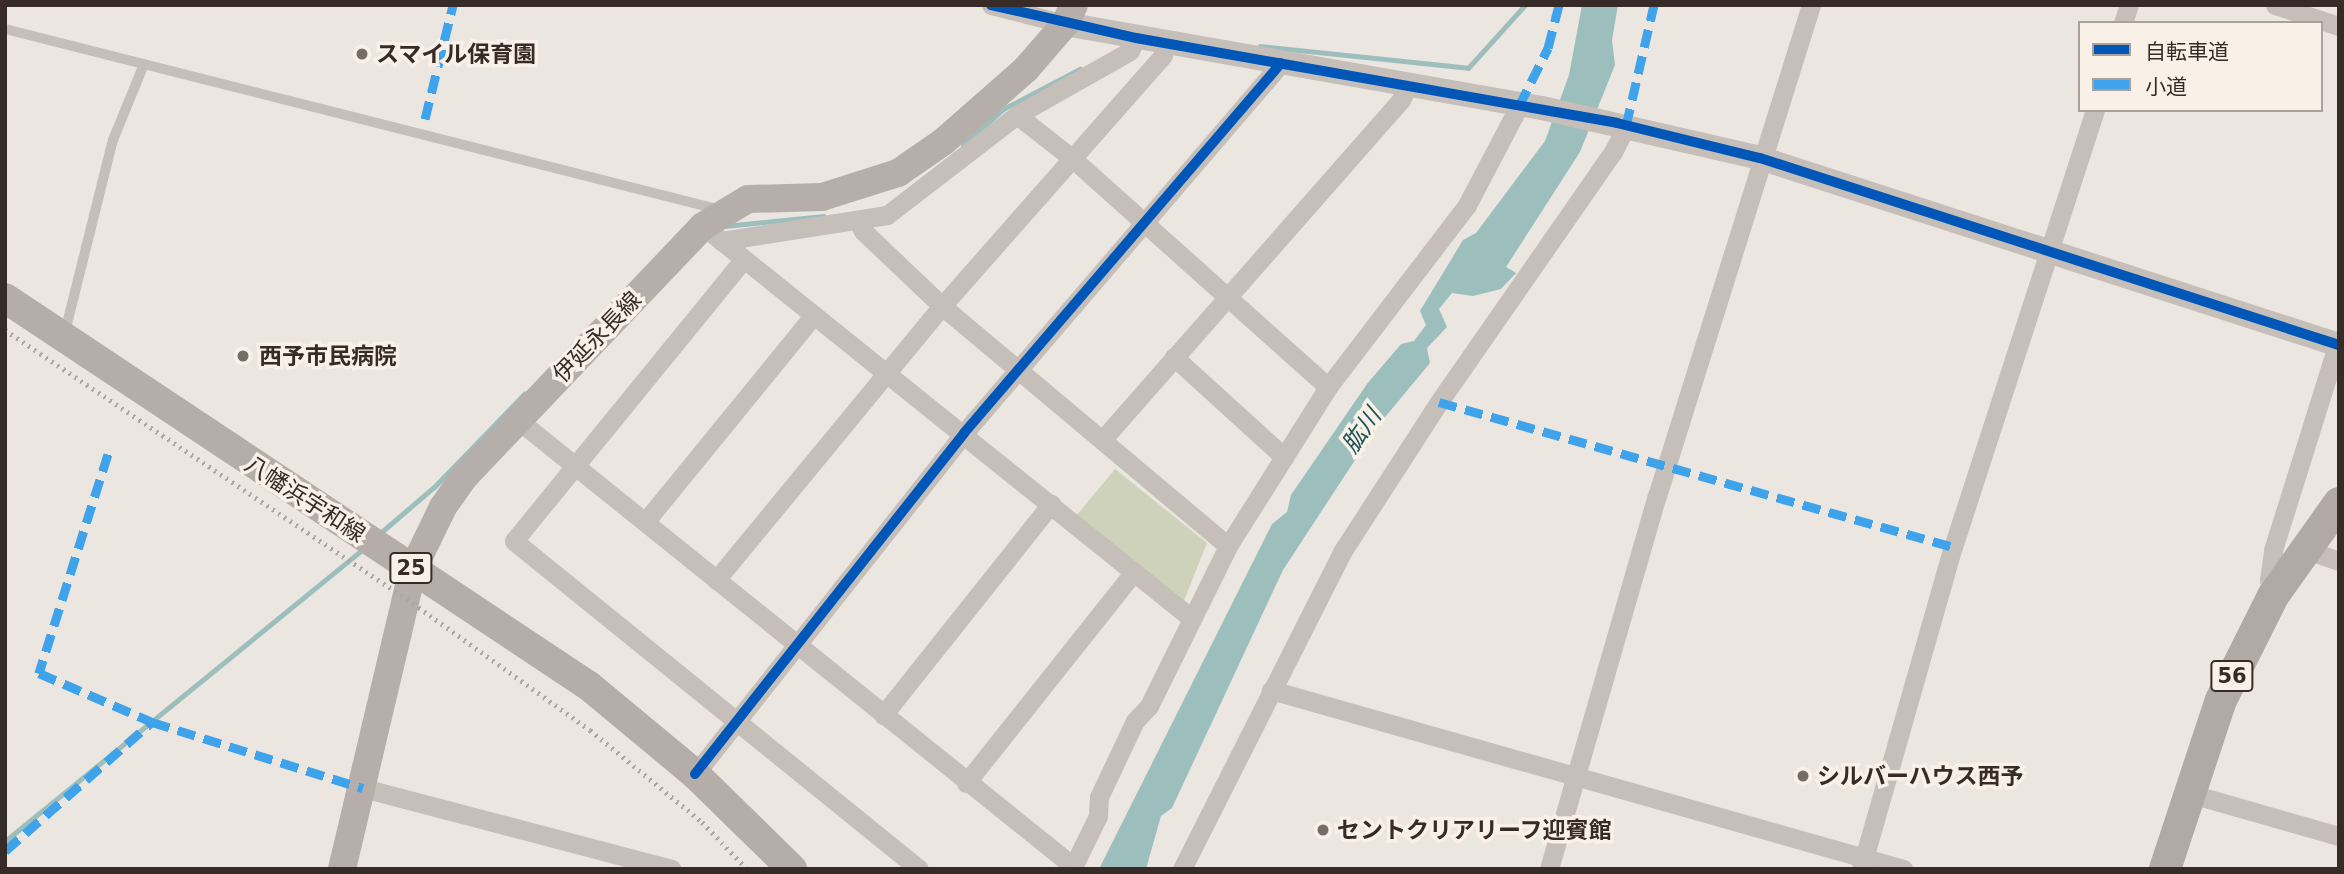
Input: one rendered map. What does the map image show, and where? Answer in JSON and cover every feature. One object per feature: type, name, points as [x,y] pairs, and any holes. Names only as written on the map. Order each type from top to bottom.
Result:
[{"type":"highway","name":"56","points":[[2165,869],[2221,700],[2273,596],[2339,503]]},
{"type":"main road","name":"伊延永長線","points":[[342,869],[413,569],[443,508],[465,476],[518,420],[715,226],[748,199],[822,197],[898,173],[943,142],[1026,69],[1070,14]]},
{"type":"main road","name":"八幡浜宇和線","points":[[5,298],[589,686],[695,774],[792,869]]},
{"type":"street","points":[[991,5],[1070,14],[1136,38],[1531,107],[1622,125],[1760,158],[2338,343],[2273,550],[2269,580],[2273,596]]},
{"type":"street","points":[[1549,869],[1760,158],[1811,5]]},
{"type":"street","points":[[2275,5],[2339,26]]},
{"type":"street","points":[[715,226],[858,220],[897,210],[1017,115],[1130,51],[1136,38]]},
{"type":"street","points":[[716,580],[890,375],[942,306],[1163,55],[1165,43]]},
{"type":"street","points":[[695,774],[964,433],[1281,63]]},
{"type":"street","points":[[1102,439],[1401,100],[1408,85]]},
{"type":"street","points":[[518,420],[1073,867],[1098,816],[1105,784],[1135,721],[1149,706],[1228,546],[1328,387],[1467,205],[1531,107]]},
{"type":"street","points":[[1863,863],[1953,547],[2094,112]]},
{"type":"street","points":[[1017,115],[1073,159],[1328,387]]},
{"type":"street","points":[[1182,869],[1342,552],[1438,402],[1613,152],[1622,125]]},
{"type":"street","points":[[858,220],[863,231],[942,306],[1020,367],[1228,546]]},
{"type":"street","points":[[715,226],[743,260],[964,433],[1191,618]]},
{"type":"street","points":[[743,260],[573,464],[514,541],[919,869]]},
{"type":"street","points":[[645,522],[814,315]]},
{"type":"street","points":[[1174,357],[1284,457]]},
{"type":"street","points":[[883,715],[1051,504]]},
{"type":"street","points":[[2304,549],[2339,561]]},
{"type":"street","points":[[966,782],[1134,572]]},
{"type":"street","points":[[1271,690],[1576,776],[1863,863],[1903,869]]},
{"type":"street","points":[[363,788],[672,869]]},
{"type":"street","points":[[2188,793],[2339,836]]},
{"type":"lane","points":[[5,29],[144,64],[715,226]]},
{"type":"lane","points":[[64,338],[113,140],[144,64]]},
{"type":"green space","points":[[1115,469],[1207,543],[1183,603],[1076,516]]},
{"type":"water","name":"肱川","points":[[1582,5],[1618,5],[1612,40],[1615,65],[1580,152],[1506,267],[1516,273],[1501,289],[1473,296],[1452,293],[1439,309],[1447,327],[1427,348],[1430,363],[1376,428],[1283,570],[1172,808],[1161,816],[1146,869],[1099,869],[1272,524],[1287,512],[1291,495],[1367,384],[1401,344],[1414,341],[1426,325],[1420,311],[1463,240],[1476,233],[1545,141],[1569,75]]},
{"type":"waterway","points":[[1260,46],[1468,68],[1525,5]]},
{"type":"waterway","points":[[963,145],[1003,109],[1080,69]]},
{"type":"waterway","points":[[725,226],[823,216]]},
{"type":"waterway","points":[[379,534],[435,486],[525,393]]},
{"type":"waterway","points":[[5,841],[364,548]]},
{"type":"railway","points":[[5,330],[407,599],[590,730],[702,822],[747,869]]},
{"type":"marked path","points":[[425,119],[453,5]]},
{"type":"marked path","points":[[1519,106],[1548,48],[1559,5]]},
{"type":"marked path","points":[[1626,126],[1654,5]]},
{"type":"marked path","points":[[1439,402],[1953,547]]},
{"type":"marked path","points":[[108,454],[39,673],[152,722],[363,788]]},
{"type":"marked path","points":[[5,851],[152,722]]},
{"type":"cycle path","points":[[991,5],[1136,38],[1617,123],[1760,158],[2339,345]]},
{"type":"cycle path","points":[[695,774],[964,433],[1281,63]]},
{"type":"place","name":"スマイル保育園","points":[[362,54]]},
{"type":"place","name":"西予市民病院","points":[[243,356]]},
{"type":"place","name":"シルバーハウス西予","points":[[1803,776]]},
{"type":"place","name":"セントクリアリーフ迎賓館","points":[[1323,830]]}]
